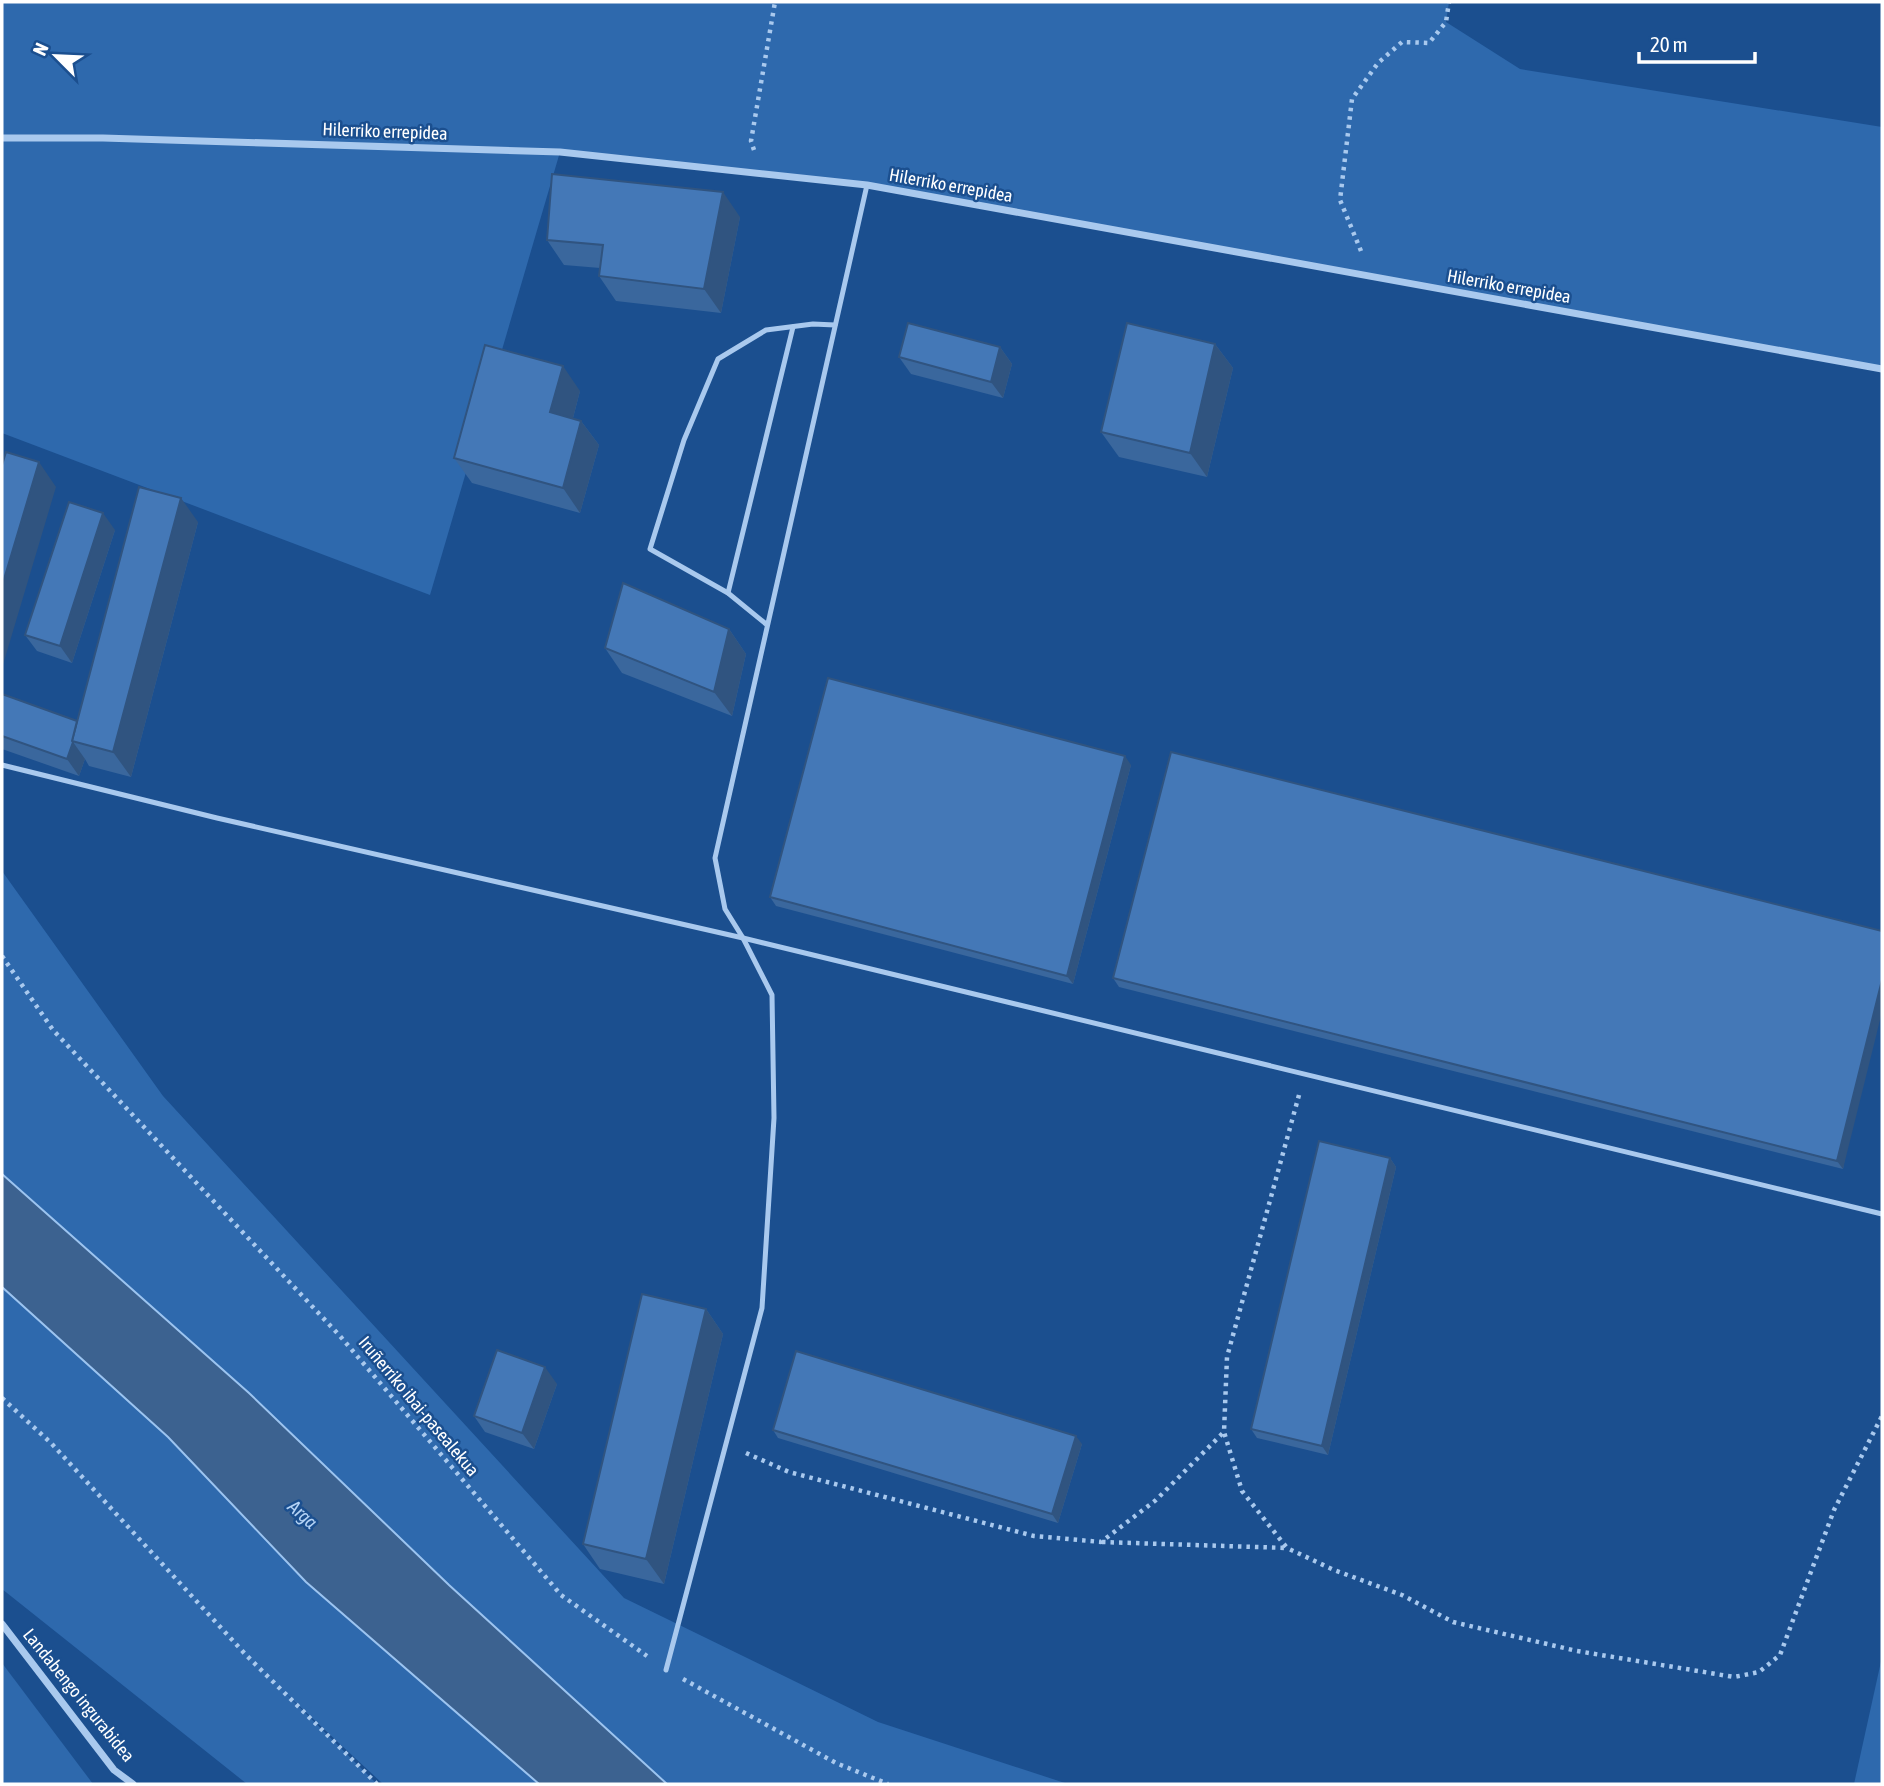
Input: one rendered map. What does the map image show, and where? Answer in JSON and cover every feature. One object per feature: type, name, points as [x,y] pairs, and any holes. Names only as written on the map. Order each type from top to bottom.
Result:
[{"type":"street","name":"Hilerriko errepidea","points":[[2,138],[103,138],[560,152],[866,185],[1882,369]]},
{"type":"street","name":"Landabengo ingurabidea","points":[[2,1624],[114,1770],[133,1784]]},
{"type":"lane","points":[[666,1670],[762,1308],[774,1118],[772,995],[725,909],[715,858],[866,185]]},
{"type":"lane","points":[[766,624],[728,593],[650,549],[684,440],[718,359],[766,330],[835,325]]},
{"type":"lane","points":[[728,593],[793,327]]},
{"type":"lane","points":[[2,765],[217,818],[743,938],[1882,1214]]},
{"type":"path","points":[[763,174],[751,141],[775,2]]},
{"type":"path","points":[[1366,276],[1358,239],[1340,200],[1352,99],[1378,63],[1402,42],[1429,43],[1446,22],[1449,2]]},
{"type":"path","name":"Iruñerriko ibai-pasealekua","points":[[2,956],[53,1030],[340,1336],[561,1595],[666,1670],[836,1763],[888,1784]]},
{"type":"path","points":[[1287,1548],[1242,1491],[1224,1433],[1227,1357],[1304,1076]]},
{"type":"path","points":[[2,1398],[51,1443],[246,1655],[377,1784]]},
{"type":"path","points":[[726,1444],[789,1472],[1034,1536],[1101,1542],[1287,1548],[1334,1570],[1402,1595],[1454,1622],[1577,1651],[1734,1677],[1759,1672],[1780,1655],[1834,1510],[1882,1416]]},
{"type":"path","points":[[1101,1542],[1157,1500],[1224,1433]]},
{"type":"shaded area","points":[[2,2],[1449,2],[1446,22],[1520,69],[1882,127],[1882,369],[867,185],[560,152],[430,595],[2,433]]},
{"type":"shaded area","points":[[2,871],[163,1096],[624,1598],[878,1722],[1068,1784],[667,1784],[449,1585],[249,1393],[2,1174]]},
{"type":"shaded area","points":[[2,1287],[168,1437],[306,1582],[539,1784],[383,1784],[281,1689],[377,1784],[247,1784],[2,1589]]},
{"type":"shaded area","points":[[1882,1657],[1882,1784],[1854,1784]]},
{"type":"shaded area","points":[[2,1663],[93,1784],[2,1784]]},
{"type":"water","name":"Arga","points":[[2,1174],[249,1393],[449,1585],[667,1784],[539,1784],[306,1582],[168,1437],[2,1287]]},
{"type":"building","points":[[552,174],[723,192],[704,289],[599,276],[603,245],[547,240]]},
{"type":"building","points":[[908,323],[1000,347],[991,382],[899,357]]},
{"type":"building","points":[[1127,323],[1215,344],[1190,453],[1101,432]]},
{"type":"building","points":[[485,345],[563,366],[550,412],[581,421],[563,488],[454,458]]},
{"type":"building","points":[[6,452],[39,462],[2,586],[2,465]]},
{"type":"building","points":[[139,487],[181,498],[113,752],[72,741]]},
{"type":"building","points":[[69,502],[103,513],[60,646],[25,635]]},
{"type":"building","points":[[623,583],[729,629],[714,692],[605,648]]},
{"type":"building","points":[[828,678],[1125,756],[1067,976],[770,897]]},
{"type":"building","points":[[2,694],[77,721],[67,759],[2,736]]},
{"type":"building","points":[[1171,752],[1882,931],[1882,980],[1837,1161],[1113,978]]},
{"type":"building","points":[[1319,1141],[1390,1158],[1322,1446],[1251,1429]]},
{"type":"building","points":[[642,1294],[706,1309],[646,1559],[583,1544]]},
{"type":"building","points":[[497,1350],[545,1367],[522,1433],[474,1416]]},
{"type":"building","points":[[796,1351],[1076,1436],[1052,1514],[773,1430]]}]
